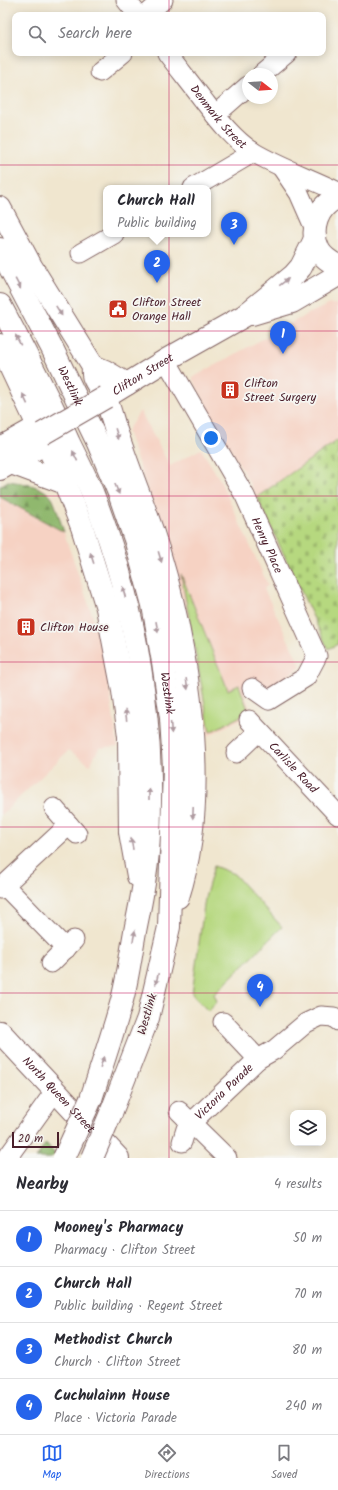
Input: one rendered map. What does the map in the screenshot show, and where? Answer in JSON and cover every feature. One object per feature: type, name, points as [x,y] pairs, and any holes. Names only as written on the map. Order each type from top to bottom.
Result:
[{"type":"main road","name":"Clifton Street","points":[[4,460],[32,430],[42,434],[166,360],[244,316],[294,275],[301,267],[315,233],[318,216],[324,206],[338,198]]},
{"type":"main road","points":[[0,208],[31,266],[93,366],[93,377],[106,397],[119,440],[165,571],[176,619],[188,691],[194,780],[192,829],[185,877],[168,927]]},
{"type":"main road","points":[[315,233],[319,251],[327,260],[338,266]]},
{"type":"main road","name":"Westlink","points":[[0,249],[52,348],[98,443],[119,493],[136,542],[153,605],[169,704],[174,767],[168,927],[148,1018],[92,1158]]},
{"type":"main road","name":"Clifton Street","points":[[244,316],[292,302],[338,275]]},
{"type":"main road","name":"Westlink","points":[[0,305],[47,395],[91,491],[120,574],[132,624],[146,716],[149,767],[148,853],[142,896],[122,1002],[91,1099],[64,1158]]},
{"type":"main road","points":[[0,345],[65,483],[82,527],[107,608],[123,691],[128,736],[130,832],[142,896]]},
{"type":"main road","points":[[93,366],[127,384]]},
{"type":"main road","points":[[4,460],[65,483]]},
{"type":"main road","name":"North Queen Street","points":[[0,1032],[118,1158]]},
{"type":"street","points":[[126,0],[136,12]]},
{"type":"street","points":[[149,12],[163,0]]},
{"type":"street","points":[[100,72],[119,56]]},
{"type":"street","name":"Denmark Street","points":[[169,56],[215,115],[237,140],[252,151],[282,168],[317,181],[338,192]]},
{"type":"street","points":[[269,68],[283,56]]},
{"type":"street","points":[[215,115],[242,91]]},
{"type":"street","points":[[198,185],[244,158],[252,151]]},
{"type":"street","name":"Denmark Street","points":[[282,168],[299,193],[315,233]]},
{"type":"street","points":[[81,253],[109,237]]},
{"type":"street","name":"Henry Place","points":[[166,360],[245,496],[317,656],[306,677],[269,700],[252,688]]},
{"type":"street","name":"Carlisle Road","points":[[236,753],[254,725],[338,815]]},
{"type":"street","points":[[50,963],[70,944],[2,887],[73,830],[54,808]]},
{"type":"street","name":"Victoria Parade","points":[[185,1117],[258,1059],[274,1050],[306,1023],[321,1016],[334,1017],[338,1021]]},
{"type":"street","name":"Victoria Parade","points":[[223,1022],[258,1059]]},
{"type":"street","points":[[8,1158],[55,1091]]},
{"type":"street","name":"Victoria Parade","points":[[182,1142],[186,1129],[185,1117]]},
{"type":"street","name":"Victoria Parade","points":[[185,1117],[226,1158]]},
{"type":"shaded area","points":[[330,304],[338,304],[338,440],[257,497],[192,378],[308,314]]},
{"type":"shaded area","points":[[140,411],[170,466],[201,449],[220,480],[268,585],[264,589],[301,667],[264,691],[261,685],[244,694],[252,713],[208,736],[200,679],[187,616],[172,559],[127,431]]},
{"type":"shaded area","points":[[8,481],[22,483],[40,489],[52,498],[95,623],[106,669],[118,746],[99,748],[90,765],[69,750],[0,816],[0,486]]},
{"type":"green space","points":[[338,440],[338,644],[328,649],[257,497]]},
{"type":"green space","points":[[8,481],[32,485],[48,494],[54,501],[64,532],[0,497],[0,486]]},
{"type":"green space","points":[[181,574],[228,690],[239,685],[249,712],[210,732]]},
{"type":"green space","points":[[214,866],[234,874],[282,927],[214,994],[217,1001],[208,1011],[192,994],[205,898]]},
{"type":"green space","points":[[46,1143],[55,1154],[51,1158],[36,1158]]},
{"type":"place","name":"Methodist Church","points":[[234,245]]},
{"type":"place","name":"Church Hall","points":[[157,283]]},
{"type":"place","name":"Clifton Street Orange Hall","points":[[118,309]]},
{"type":"place","name":"Mooney's Pharmacy","points":[[283,354]]},
{"type":"place","name":"Clifton Street Surgery","points":[[230,390]]},
{"type":"place","name":"Clifton House","points":[[26,627]]},
{"type":"place","name":"Cuchulainn House","points":[[260,1007]]}]
